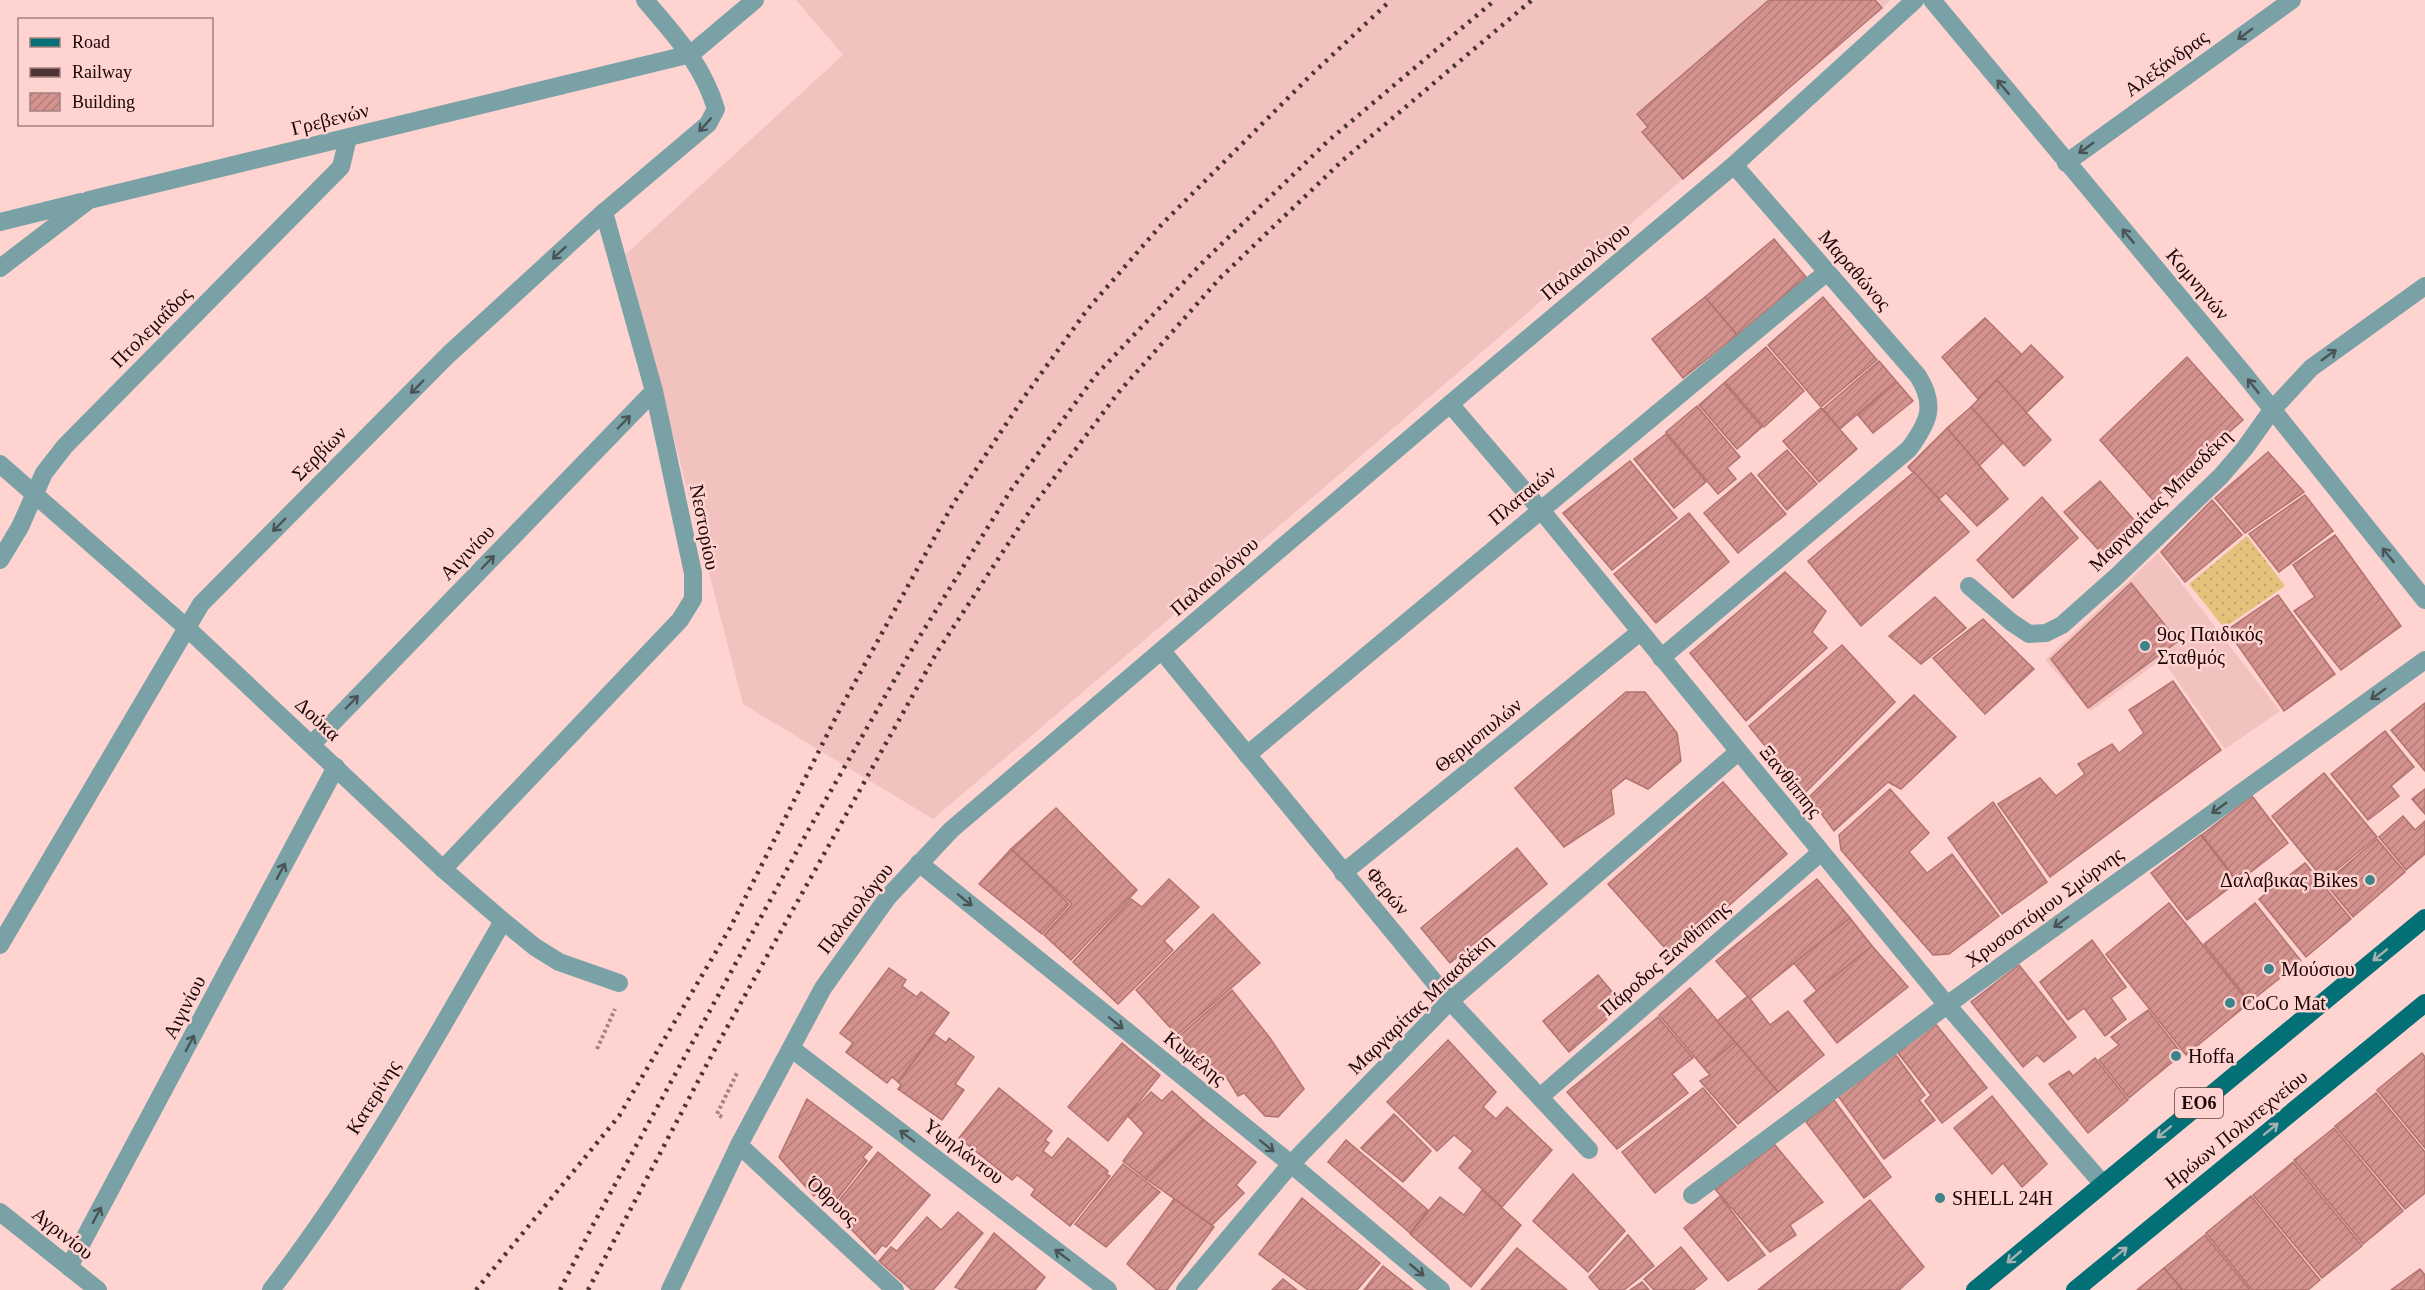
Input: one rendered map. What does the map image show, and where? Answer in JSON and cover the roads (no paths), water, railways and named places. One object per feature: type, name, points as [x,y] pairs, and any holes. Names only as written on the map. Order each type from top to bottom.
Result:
[{"type":"main road","name":"ΕΟ6","points":[[1975,1290],[2425,918]]},
{"type":"main road","name":"Ηρώων Πολυτεχνείου","points":[[2075,1290],[2425,1003]]},
{"type":"street","points":[[645,0],[691,54],[755,0]]},
{"type":"street","name":"Παλαιολόγου","points":[[670,1290],[739,1146],[823,988],[888,897],[919,863],[986,798],[1734,165],[1916,0]]},
{"type":"street","name":"Κομνηνών","points":[[1932,0],[2272,410],[2425,600]]},
{"type":"street","name":"Αλεξάνδρας","points":[[2066,163],[2292,0]]},
{"type":"street","name":"Γρεβενών","points":[[0,268],[89,200],[691,54]]},
{"type":"street","name":"Σερβίων","points":[[0,945],[201,604],[448,355],[604,212],[708,124],[716,109],[710,91],[691,54]]},
{"type":"street","name":"Πτολεμαΐδος","points":[[0,560],[20,527],[33,493],[44,473],[65,446],[341,166],[348,138]]},
{"type":"street","name":"Μαραθώνος","points":[[1661,658],[1909,449],[1926,424],[1929,411],[1928,396],[1918,376],[1734,165]]},
{"type":"street","points":[[0,222],[89,200]]},
{"type":"street","name":"Νεστορίου","points":[[443,869],[680,620],[693,599],[693,573],[654,391],[604,212]]},
{"type":"street","name":"Πλαταιών","points":[[1247,755],[1827,272]]},
{"type":"street","name":"Μαργαρίτας Μπασδέκη","points":[[1970,586],[2029,634],[2046,633],[2062,625],[2117,576],[2221,476],[2245,448],[2272,410],[2311,368],[2425,286]]},
{"type":"street","name":"Αιγινίου","points":[[312,744],[654,391]]},
{"type":"street","name":"Ξανθίππης","points":[[1450,404],[1540,509],[1947,1005],[2102,1183]]},
{"type":"street","name":"Δούκα","points":[[0,464],[187,628],[443,869],[503,921],[535,947],[559,962],[619,983]]},
{"type":"street","name":"Θερμοπυλών","points":[[1344,873],[1640,632]]},
{"type":"street","name":"Φερών","points":[[1162,651],[1450,1000],[1589,1150]]},
{"type":"street","name":"Χρυσοστόμου Σμύρνης","points":[[1692,1195],[1947,1005],[2425,660]]},
{"type":"street","name":"Μαργαρίτας Μπασδέκη","points":[[1185,1290],[1291,1164],[1450,1000],[1738,752]]},
{"type":"street","name":"Αιγινίου","points":[[69,1267],[336,767]]},
{"type":"street","name":"Πάροδος Ξανθίππης","points":[[1540,1097],[1820,853]]},
{"type":"street","name":"Κυψέλης","points":[[919,863],[1291,1164],[1441,1290]]},
{"type":"street","name":"Κατερίνης","points":[[272,1290],[390,1117],[503,921]]},
{"type":"street","name":"Υψηλάντου","points":[[792,1049],[1108,1290]]},
{"type":"street","name":"Όθρυος","points":[[739,1146],[896,1290]]},
{"type":"street","name":"Αγρινίου","points":[[0,1212],[98,1290]]},
{"type":"railway","points":[[476,1290],[619,1116],[730,928],[838,713],[953,504],[1022,400],[1087,310],[1162,224],[1310,76],[1391,0]]},
{"type":"railway","points":[[560,1290],[594,1223],[809,829],[915,644],[1011,490],[1096,375],[1203,262],[1328,141],[1495,0]]},
{"type":"railway","points":[[588,1290],[715,1049],[937,652],[1033,506],[1118,393],[1221,277],[1343,160],[1532,0]]},
{"type":"place","name":"9ος Παιδικός Σταθμός","points":[[2145,646]]},
{"type":"place","name":"Δαλαβικας Bikes","points":[[2370,880]]},
{"type":"place","name":"Μούσιου","points":[[2269,969]]},
{"type":"place","name":"CoCo Mat","points":[[2230,1003]]},
{"type":"place","name":"Hoffa","points":[[2176,1056]]},
{"type":"place","name":"SHELL 24H","points":[[1940,1198]]}]
